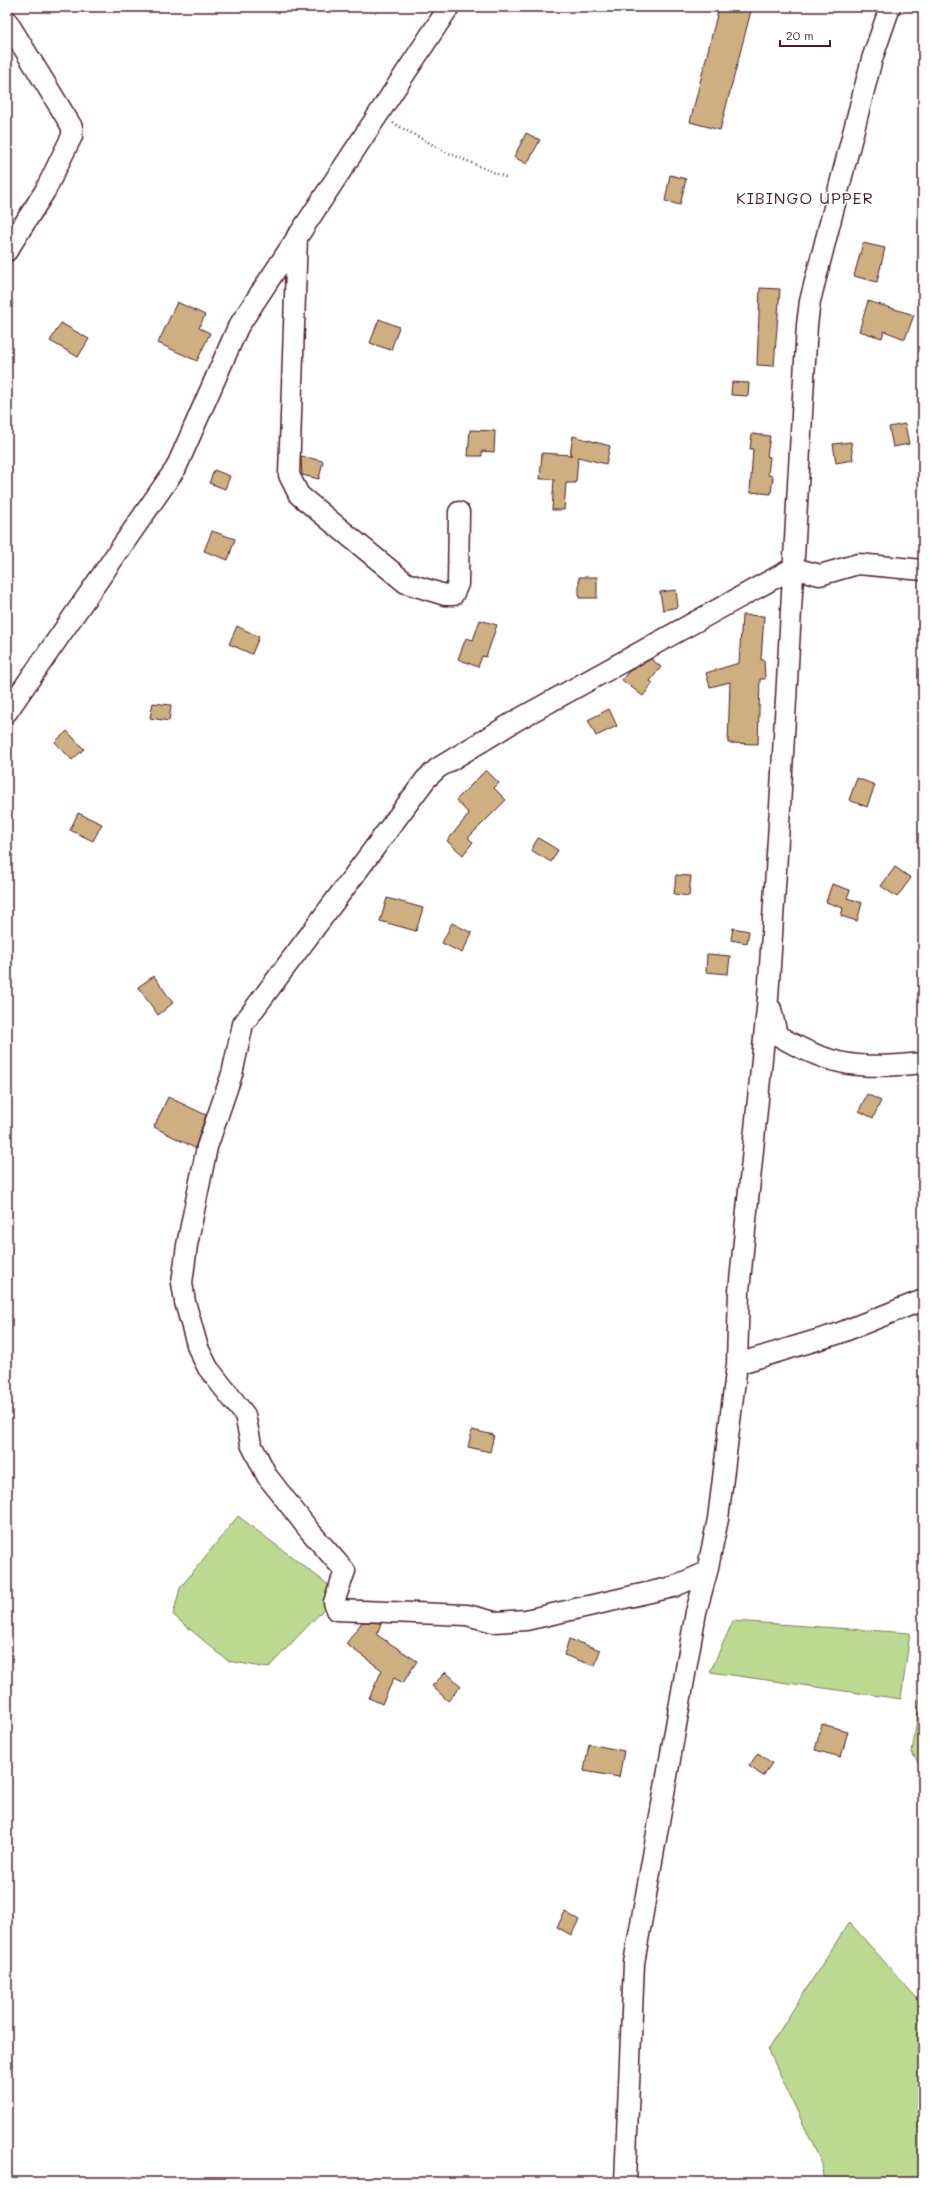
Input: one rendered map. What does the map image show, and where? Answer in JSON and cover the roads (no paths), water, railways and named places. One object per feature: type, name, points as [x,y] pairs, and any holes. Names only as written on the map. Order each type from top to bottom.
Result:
[{"type":"street","points":[[7,712],[176,468],[238,327],[449,7]]},
{"type":"street","points":[[625,2182],[634,1963],[696,1612],[708,1572],[725,1467],[737,1364],[738,1291],[768,998],[806,333],[810,301],[872,60],[890,7]]},
{"type":"street","points":[[7,21],[72,127],[72,136],[46,191],[7,251]]},
{"type":"street","points":[[297,236],[288,475],[293,486],[299,495],[406,583],[445,595],[452,595],[458,584],[459,512]]},
{"type":"street","points":[[708,1572],[673,1587],[526,1620],[494,1622],[466,1615],[336,1610],[334,1602],[345,1571],[309,1530],[267,1476],[251,1444],[245,1414],[208,1368],[198,1348],[185,1302],[182,1283],[187,1245],[207,1148],[232,1074],[243,1024],[426,779],[438,768],[517,720],[793,568],[820,575],[858,564],[923,570]]},
{"type":"street","points":[[768,998],[777,1035],[821,1058],[846,1064],[880,1067],[923,1063]]},
{"type":"street","points":[[737,1364],[837,1334],[923,1300]]},
{"type":"district","name":"KIBINGO UPPER","points":[[805,197]]}]
